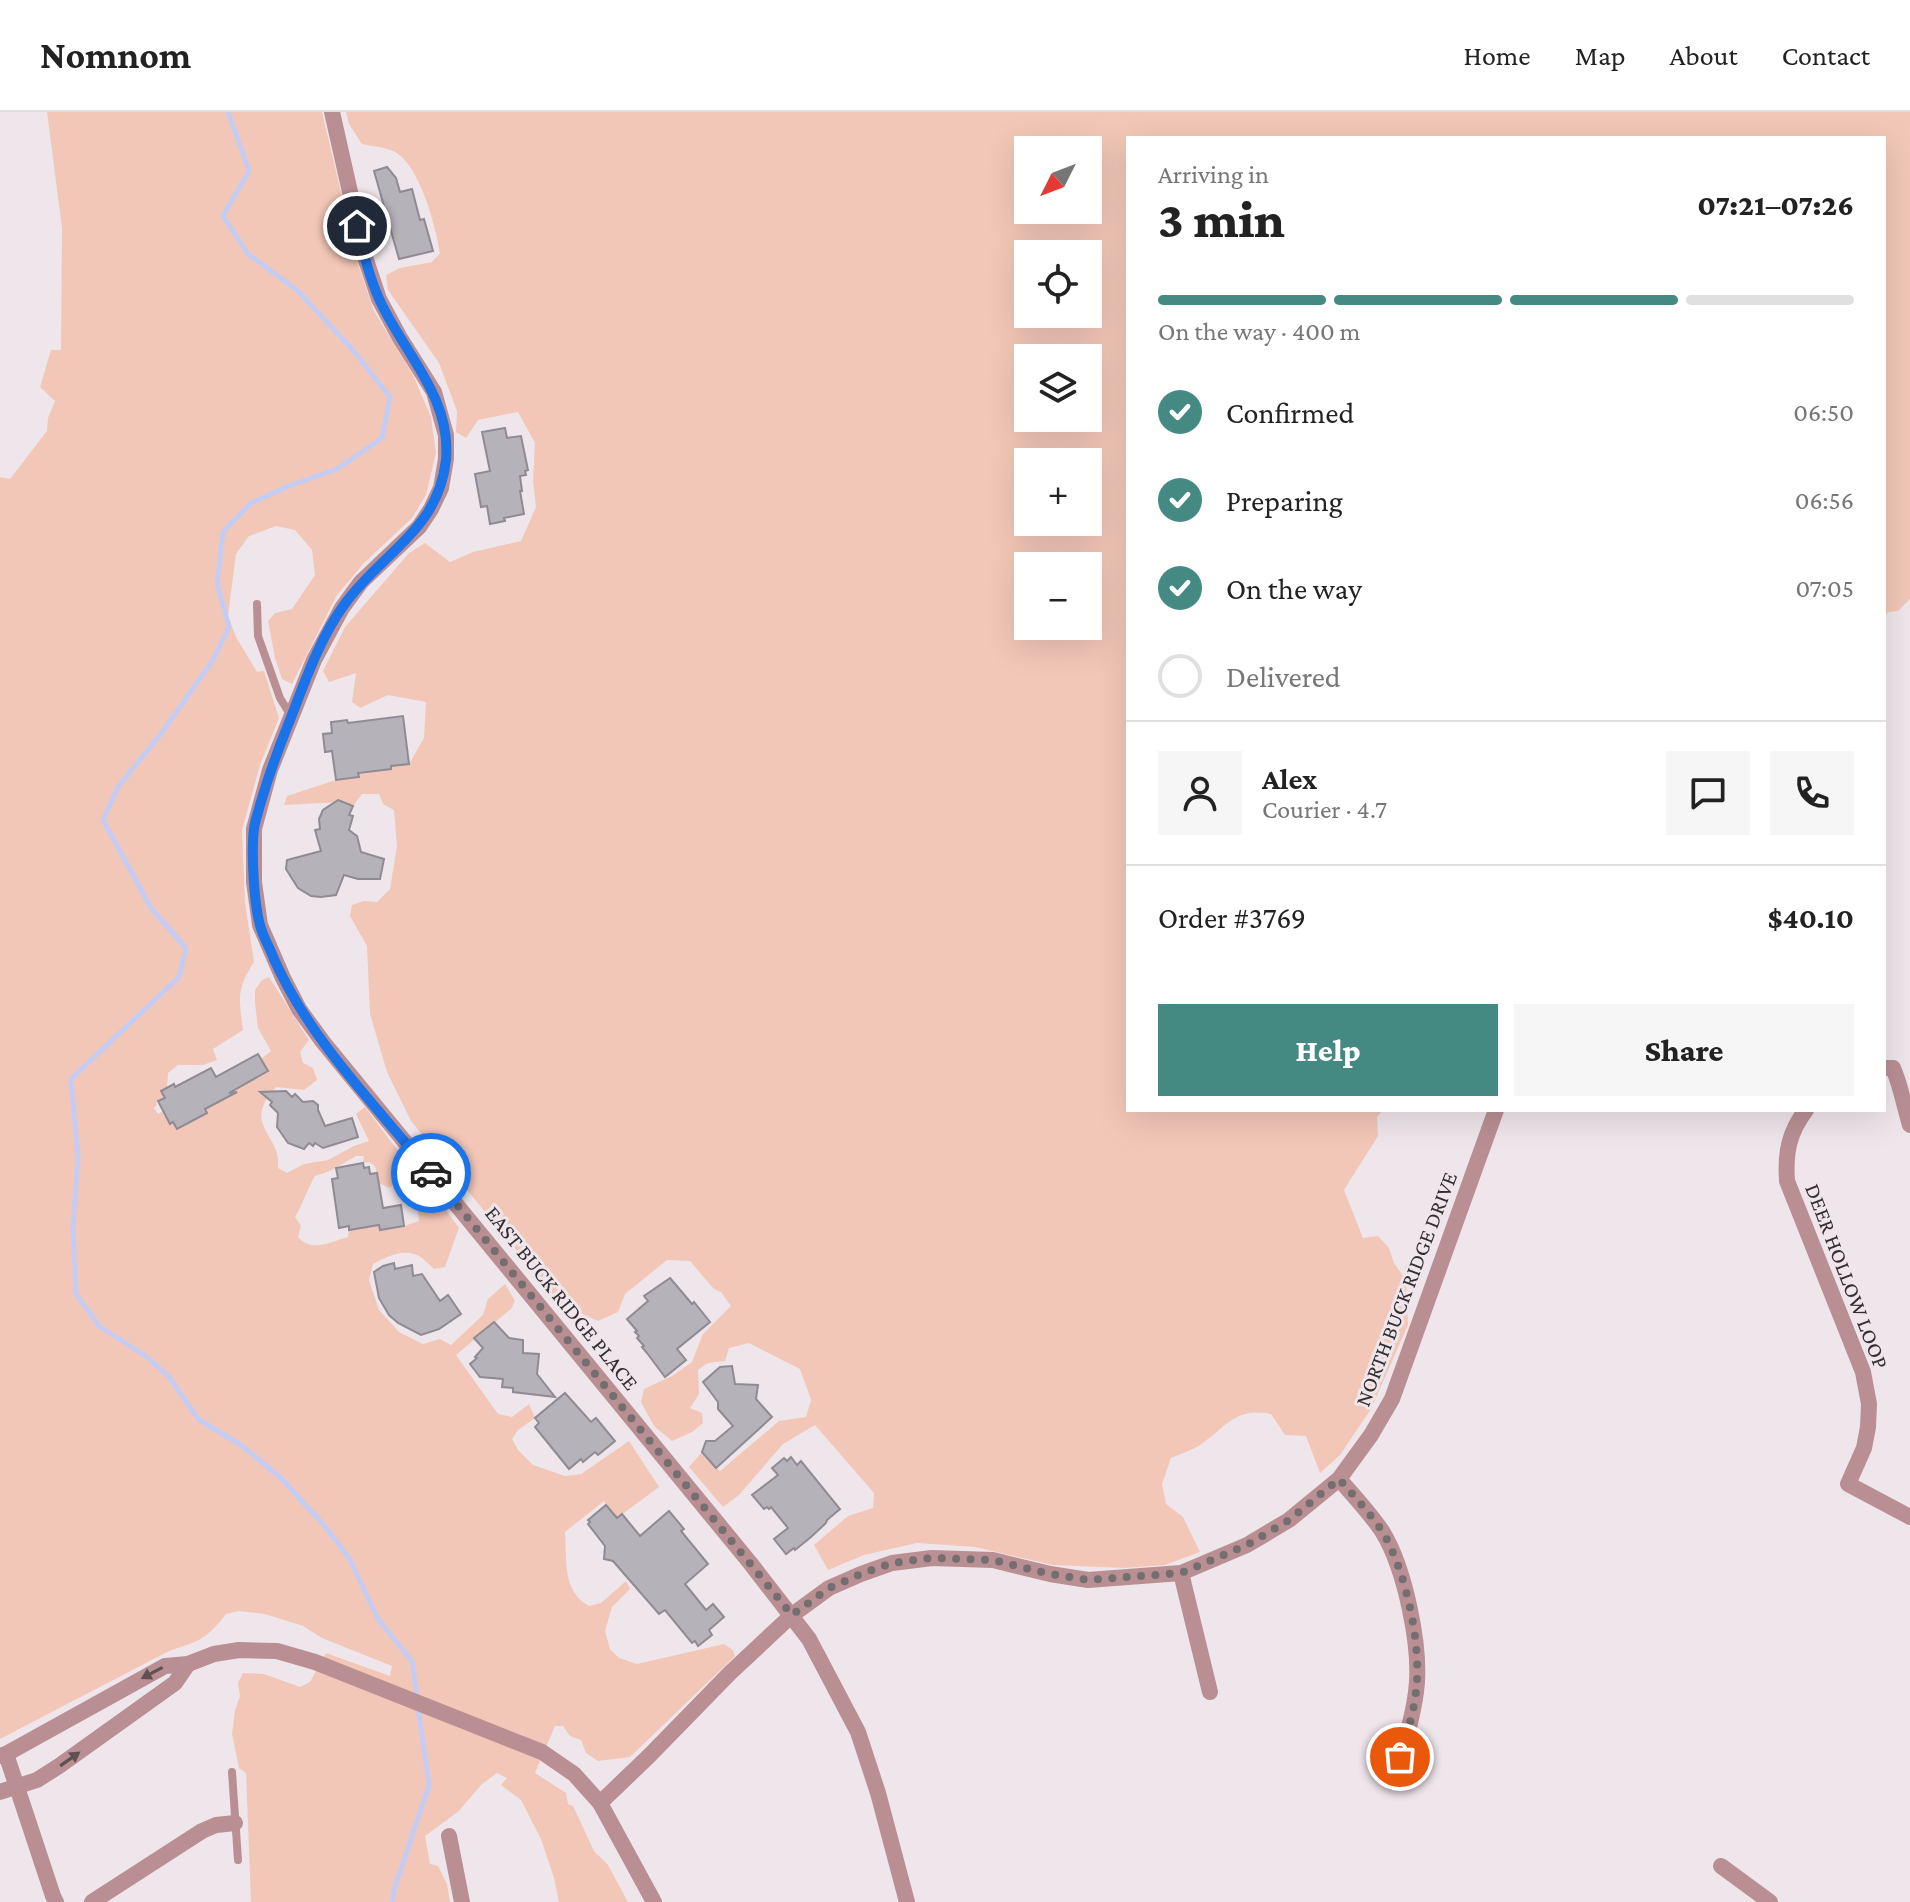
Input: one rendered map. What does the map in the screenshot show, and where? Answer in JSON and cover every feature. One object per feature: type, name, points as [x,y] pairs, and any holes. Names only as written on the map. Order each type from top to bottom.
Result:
[{"type":"street","name":"EAST BUCK RIDGE PLACE","points":[[332,112],[369,269],[379,299],[434,392],[446,435],[446,459],[441,488],[431,509],[419,527],[361,582],[342,608],[314,660],[291,717],[270,770],[254,829],[254,882],[260,925],[299,1009],[323,1042],[809,1639],[858,1732],[907,1902]]},
{"type":"street","points":[[1888,1068],[1901,1086],[1910,1125]]},
{"type":"street","name":"NORTH BUCK RIDGE DRIVE","points":[[600,1803],[792,1615],[829,1588],[861,1574],[892,1563],[932,1558],[993,1560],[1088,1580],[1181,1573],[1247,1545],[1289,1520],[1339,1479],[1392,1399],[1495,1112]]},
{"type":"street","name":"DEER HOLLOW LOOP","points":[[1804,1112],[1788,1142],[1787,1181],[1863,1372],[1869,1404],[1864,1448],[1848,1484],[1910,1517]]},
{"type":"street","points":[[1339,1479],[1384,1534],[1400,1572],[1418,1656],[1416,1692],[1393,1782]]},
{"type":"street","points":[[1181,1573],[1210,1692]]},
{"type":"street","points":[[56,1902],[8,1790],[3,1755],[165,1666],[188,1664],[214,1654],[239,1650],[277,1651],[315,1662],[542,1752],[574,1774],[600,1803],[654,1902]]},
{"type":"street","points":[[8,1790],[37,1780],[59,1766],[167,1690],[188,1664]]},
{"type":"street","points":[[92,1902],[202,1831],[216,1825],[235,1823]]},
{"type":"street","points":[[449,1836],[462,1902]]},
{"type":"street","points":[[1721,1866],[1770,1902]]},
{"type":"lane","points":[[257,604],[258,636],[280,698],[291,717]]},
{"type":"lane","points":[[232,1772],[238,1860]]},
{"type":"shaded area","points":[[47,112],[322,112],[358,264],[374,311],[413,375],[431,417],[436,453],[426,495],[412,518],[364,563],[337,595],[292,684],[282,679],[268,621],[275,613],[292,609],[315,575],[312,550],[295,530],[276,526],[249,536],[236,554],[228,616],[236,637],[257,672],[264,671],[279,718],[260,765],[242,830],[245,903],[254,962],[240,994],[243,1030],[213,1049],[217,1060],[203,1065],[178,1065],[168,1073],[167,1087],[161,1091],[165,1098],[156,1102],[154,1108],[158,1114],[163,1111],[177,1129],[207,1113],[205,1109],[225,1099],[232,1091],[268,1072],[261,1059],[271,1051],[258,1028],[255,990],[262,980],[269,977],[309,1040],[300,1052],[303,1063],[313,1068],[317,1080],[304,1090],[276,1087],[266,1100],[262,1121],[278,1156],[278,1168],[287,1173],[304,1164],[328,1160],[369,1141],[356,1114],[365,1107],[408,1164],[406,1176],[389,1188],[379,1183],[375,1166],[369,1162],[363,1163],[364,1156],[356,1156],[315,1176],[295,1217],[301,1226],[298,1237],[309,1244],[322,1245],[348,1237],[349,1230],[379,1225],[380,1230],[419,1221],[415,1184],[421,1179],[459,1228],[445,1267],[434,1269],[419,1256],[407,1253],[389,1256],[373,1264],[369,1280],[379,1310],[399,1332],[423,1344],[440,1339],[451,1345],[483,1315],[488,1299],[505,1284],[515,1301],[511,1309],[456,1355],[498,1414],[512,1417],[529,1404],[535,1418],[518,1430],[512,1439],[518,1450],[533,1465],[565,1476],[581,1474],[629,1441],[659,1487],[617,1518],[604,1501],[565,1532],[566,1564],[574,1592],[589,1606],[601,1603],[626,1581],[630,1589],[612,1607],[605,1631],[610,1649],[619,1658],[637,1664],[724,1644],[733,1650],[735,1656],[630,1757],[598,1761],[586,1753],[581,1740],[570,1736],[563,1726],[555,1726],[535,1773],[566,1793],[568,1804],[573,1806],[594,1851],[608,1865],[628,1902],[559,1902],[541,1839],[521,1800],[501,1785],[507,1778],[497,1773],[481,1785],[459,1811],[425,1836],[430,1864],[438,1866],[447,1884],[450,1902],[251,1902],[246,1773],[239,1768],[232,1734],[240,1696],[238,1683],[243,1673],[264,1674],[300,1687],[310,1682],[326,1653],[390,1676],[392,1666],[322,1638],[303,1626],[265,1614],[239,1611],[226,1614],[201,1638],[169,1651],[0,1739],[0,477],[10,479],[47,431],[55,401],[40,387],[51,350],[61,350],[62,228]]},
{"type":"shaded area","points":[[346,112],[1910,112],[1910,599],[1898,611],[1888,612],[1886,616],[1886,136],[1126,136],[1126,1112],[1381,1112],[1377,1117],[1378,1136],[1344,1190],[1363,1238],[1378,1236],[1389,1248],[1394,1263],[1406,1280],[1408,1325],[1371,1409],[1340,1455],[1320,1473],[1306,1436],[1285,1435],[1271,1414],[1248,1413],[1239,1416],[1200,1445],[1171,1458],[1162,1484],[1166,1504],[1183,1517],[1200,1552],[1165,1565],[1125,1568],[1053,1565],[975,1547],[917,1543],[864,1555],[828,1570],[814,1545],[848,1516],[873,1508],[874,1493],[815,1425],[783,1444],[739,1495],[723,1507],[689,1467],[702,1452],[720,1471],[779,1421],[806,1417],[811,1400],[800,1369],[749,1343],[729,1348],[725,1361],[708,1363],[698,1370],[699,1394],[690,1408],[702,1413],[703,1423],[672,1441],[654,1426],[641,1402],[644,1389],[692,1362],[703,1334],[731,1306],[721,1292],[714,1289],[690,1261],[667,1260],[625,1294],[618,1312],[598,1321],[560,1304],[411,1121],[387,1072],[370,1014],[367,946],[350,916],[352,905],[364,901],[377,902],[390,889],[397,846],[394,810],[383,804],[379,794],[362,794],[353,806],[343,802],[284,805],[287,796],[336,780],[358,777],[358,773],[409,764],[424,738],[426,702],[388,695],[360,708],[352,702],[356,673],[329,682],[323,671],[345,627],[409,553],[425,543],[450,562],[473,552],[521,541],[536,507],[533,481],[535,443],[518,412],[478,420],[466,438],[456,432],[457,411],[439,363],[388,290],[386,275],[400,268],[432,262],[440,253],[435,228],[418,181],[402,157],[389,150],[362,144],[349,124]]},
{"type":"building","points":[[387,167],[396,178],[400,192],[412,189],[433,251],[399,259],[374,171]]},
{"type":"building","points":[[505,428],[507,438],[521,436],[528,470],[525,471],[526,475],[520,476],[524,514],[490,524],[487,506],[481,507],[475,474],[490,471],[482,432]]},
{"type":"building","points":[[403,716],[409,764],[336,780],[332,751],[325,752],[323,734],[332,733],[331,722],[347,720],[348,723]]},
{"type":"building","points":[[338,800],[353,806],[349,815],[353,816],[349,830],[357,836],[361,852],[384,859],[380,879],[358,879],[344,875],[336,895],[311,896],[298,888],[286,869],[287,860],[321,851],[315,830],[320,829],[319,819],[323,810]]},
{"type":"building","points":[[258,1054],[268,1071],[205,1109],[207,1113],[177,1129],[173,1122],[170,1124],[158,1101],[165,1098],[161,1091],[211,1068],[216,1077]]},
{"type":"building","points":[[286,1091],[303,1102],[313,1101],[318,1105],[325,1126],[352,1118],[358,1137],[323,1148],[315,1143],[313,1146],[309,1143],[304,1149],[288,1143],[277,1127],[278,1113],[270,1105],[272,1102],[260,1092]]},
{"type":"building","points":[[363,1163],[364,1168],[369,1167],[370,1174],[377,1173],[383,1208],[401,1205],[404,1226],[380,1230],[379,1225],[349,1230],[349,1226],[339,1228],[332,1179],[338,1178],[336,1168]]},
{"type":"building","points":[[394,1263],[395,1269],[412,1265],[413,1276],[422,1274],[440,1301],[448,1295],[461,1314],[439,1329],[421,1335],[398,1323],[379,1298],[374,1272]]},
{"type":"building","points":[[670,1278],[710,1322],[677,1349],[686,1360],[665,1377],[642,1347],[637,1331],[627,1319],[648,1301],[644,1296]]},
{"type":"building","points":[[494,1322],[509,1338],[523,1340],[523,1353],[539,1354],[537,1374],[555,1397],[513,1392],[513,1388],[502,1387],[503,1379],[480,1377],[470,1364],[483,1348],[474,1338]]},
{"type":"building","points":[[732,1366],[735,1384],[758,1385],[756,1399],[772,1417],[716,1468],[702,1452],[706,1441],[715,1441],[733,1426],[718,1409],[718,1402],[703,1382],[720,1367]]},
{"type":"building","points":[[565,1393],[591,1422],[596,1418],[615,1441],[598,1455],[595,1452],[569,1469],[535,1427],[539,1423],[535,1418]]},
{"type":"building","points":[[791,1457],[797,1465],[801,1461],[840,1509],[811,1537],[786,1554],[774,1539],[788,1528],[771,1507],[764,1509],[752,1495],[778,1475],[772,1468],[784,1458],[787,1461]]},
{"type":"building","points":[[606,1505],[617,1518],[622,1514],[640,1536],[669,1511],[708,1564],[685,1584],[706,1610],[713,1604],[724,1617],[709,1630],[712,1635],[698,1646],[665,1610],[659,1614],[613,1561],[604,1559],[605,1546],[588,1520]]},
{"type":"waterway","points":[[228,112],[249,171],[223,216],[248,254],[298,291],[353,350],[390,397],[382,438],[337,469],[251,503],[223,532],[217,583],[229,627],[213,660],[160,735],[118,787],[103,820],[151,908],[186,948],[179,977],[71,1079],[78,1156],[73,1228],[76,1294],[99,1326],[147,1357],[169,1377],[198,1419],[241,1445],[281,1478],[323,1524],[349,1558],[378,1619],[412,1661],[417,1697]]},
{"type":"waterway","points":[[392,1902],[429,1785],[418,1707]]},
{"type":"way so far","points":[[431,1173],[792,1615],[829,1588],[861,1574],[892,1563],[932,1558],[993,1560],[1088,1580],[1181,1573],[1247,1545],[1289,1520],[1339,1479],[1384,1534],[1400,1572],[1409,1607],[1418,1656],[1416,1692],[1400,1757]]},
{"type":"route","points":[[357,226],[379,299],[434,392],[446,435],[446,459],[441,488],[431,509],[419,527],[361,582],[342,608],[314,660],[270,770],[254,829],[254,882],[260,925],[299,1009],[431,1173]]}]
